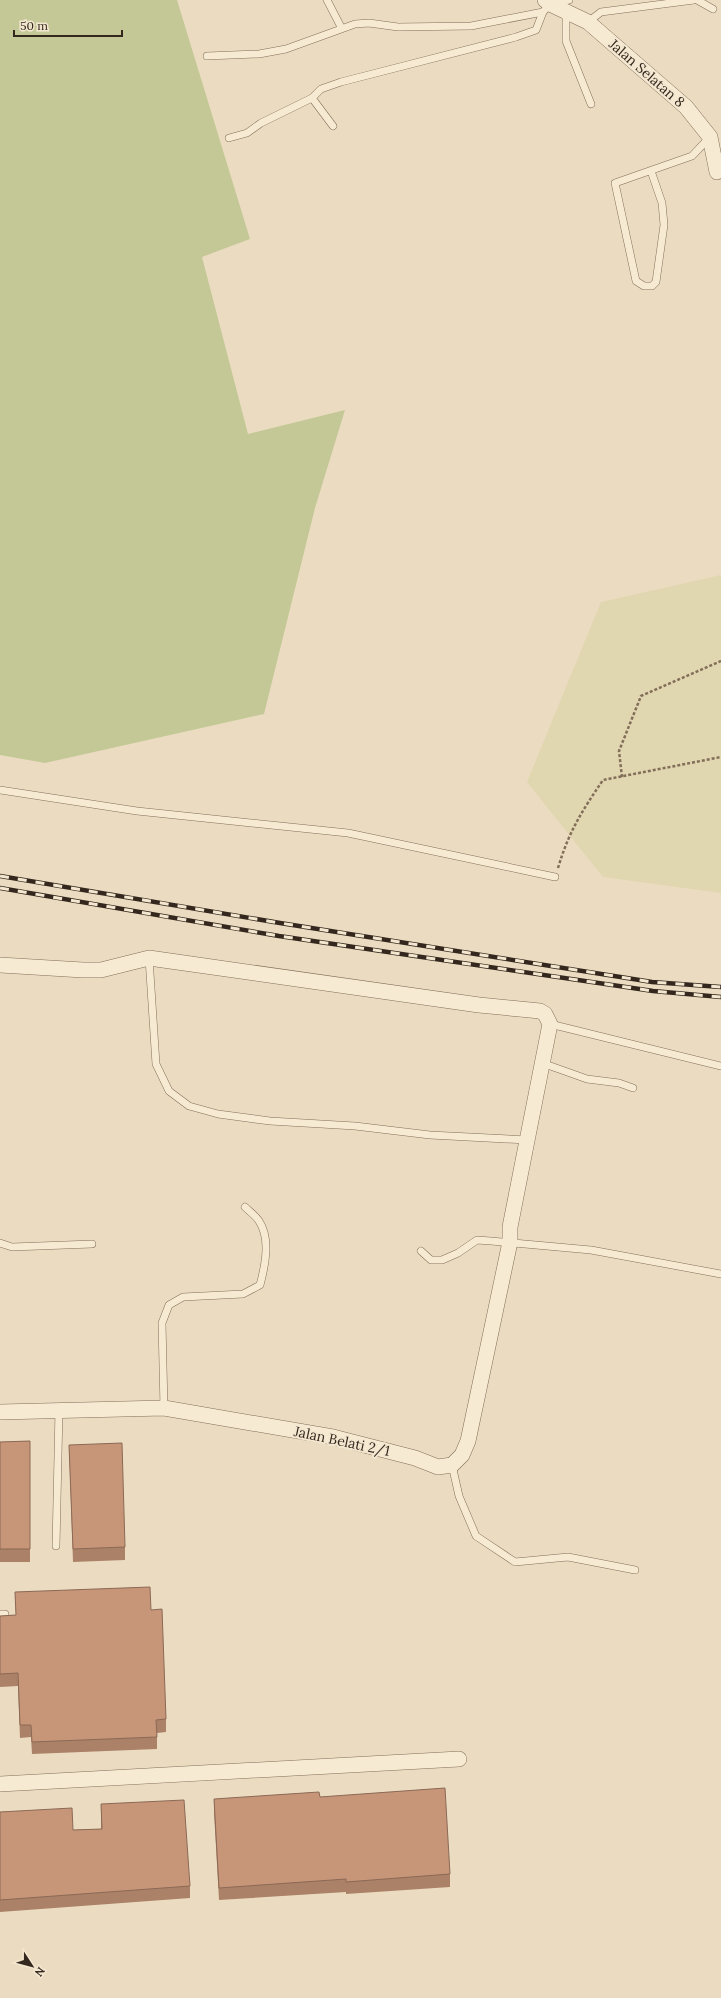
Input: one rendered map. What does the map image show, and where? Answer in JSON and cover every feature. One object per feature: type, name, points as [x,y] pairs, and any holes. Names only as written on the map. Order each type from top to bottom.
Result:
[{"type":"street","name":"Jalan Selatan 8","points":[[546,6],[567,5],[686,107],[710,137],[717,172]]},
{"type":"street","points":[[0,965],[101,970],[149,958],[479,1005],[540,1011],[545,1014],[550,1024],[510,1227],[510,1242],[468,1441],[462,1455],[452,1465]]},
{"type":"street","name":"Jalan Belati 2/1","points":[[0,1412],[164,1408],[333,1437],[415,1458],[438,1467],[452,1465]]},
{"type":"street","points":[[0,1784],[459,1759]]},
{"type":"lane","points":[[328,0],[341,27]]},
{"type":"lane","points":[[588,22],[601,12],[695,0],[713,9]]},
{"type":"lane","points":[[567,5],[566,41],[591,104]]},
{"type":"lane","points":[[207,56],[259,54],[286,48],[323,36],[341,27],[369,23],[398,27],[471,26],[546,6]]},
{"type":"lane","points":[[229,138],[247,134],[260,123],[312,98],[321,89],[341,82],[516,38],[536,30],[546,6]]},
{"type":"lane","points":[[312,98],[333,126]]},
{"type":"lane","points":[[651,171],[662,203],[664,224],[656,282],[652,286],[646,286],[636,281],[615,183],[692,156],[710,137]]},
{"type":"lane","points":[[0,790],[137,811],[348,833],[555,877]]},
{"type":"lane","points":[[149,958],[156,1064],[169,1091],[189,1106],[218,1114],[270,1121],[354,1126],[430,1135],[527,1140]]},
{"type":"lane","points":[[550,1024],[721,1066]]},
{"type":"lane","points":[[542,1064],[586,1079],[620,1083],[633,1088]]},
{"type":"lane","points":[[164,1408],[162,1323],[169,1304],[183,1297],[243,1294],[260,1286],[264,1267],[265,1239],[259,1221],[245,1207]]},
{"type":"lane","points":[[421,1251],[431,1260],[442,1260],[458,1253],[477,1240],[510,1242],[591,1250],[721,1274]]},
{"type":"lane","points":[[0,1243],[12,1246],[92,1244]]},
{"type":"lane","points":[[56,1546],[59,1410]]},
{"type":"lane","points":[[452,1465],[459,1496],[476,1536],[515,1562],[568,1557],[634,1570]]},
{"type":"path","points":[[622,777],[619,751],[641,696],[721,661]]},
{"type":"path","points":[[555,877],[569,835],[584,809],[604,780],[721,758]]},
{"type":"shaded area","points":[[721,575],[721,893],[603,877],[527,782],[601,602]]},
{"type":"green space","points":[[0,0],[177,0],[250,239],[202,257],[248,434],[345,410],[315,508],[264,714],[45,763],[0,755]]},
{"type":"building","points":[[30,1441],[30,1549],[0,1549],[0,1442]]},
{"type":"building","points":[[122,1443],[125,1547],[73,1549],[69,1445]]},
{"type":"building","points":[[150,1587],[151,1610],[162,1609],[166,1719],[156,1720],[157,1737],[32,1742],[31,1725],[20,1725],[18,1673],[0,1674],[0,1616],[16,1615],[15,1592]]},
{"type":"building","points":[[445,1788],[450,1874],[346,1882],[346,1879],[219,1888],[214,1799],[319,1792],[320,1797]]},
{"type":"building","points":[[184,1800],[190,1886],[0,1900],[0,1812],[72,1808],[73,1830],[102,1829],[101,1804]]},
{"type":"railway","points":[[0,876],[280,923],[652,982],[721,987]]},
{"type":"railway","points":[[0,888],[279,936],[653,991],[721,997]]}]
